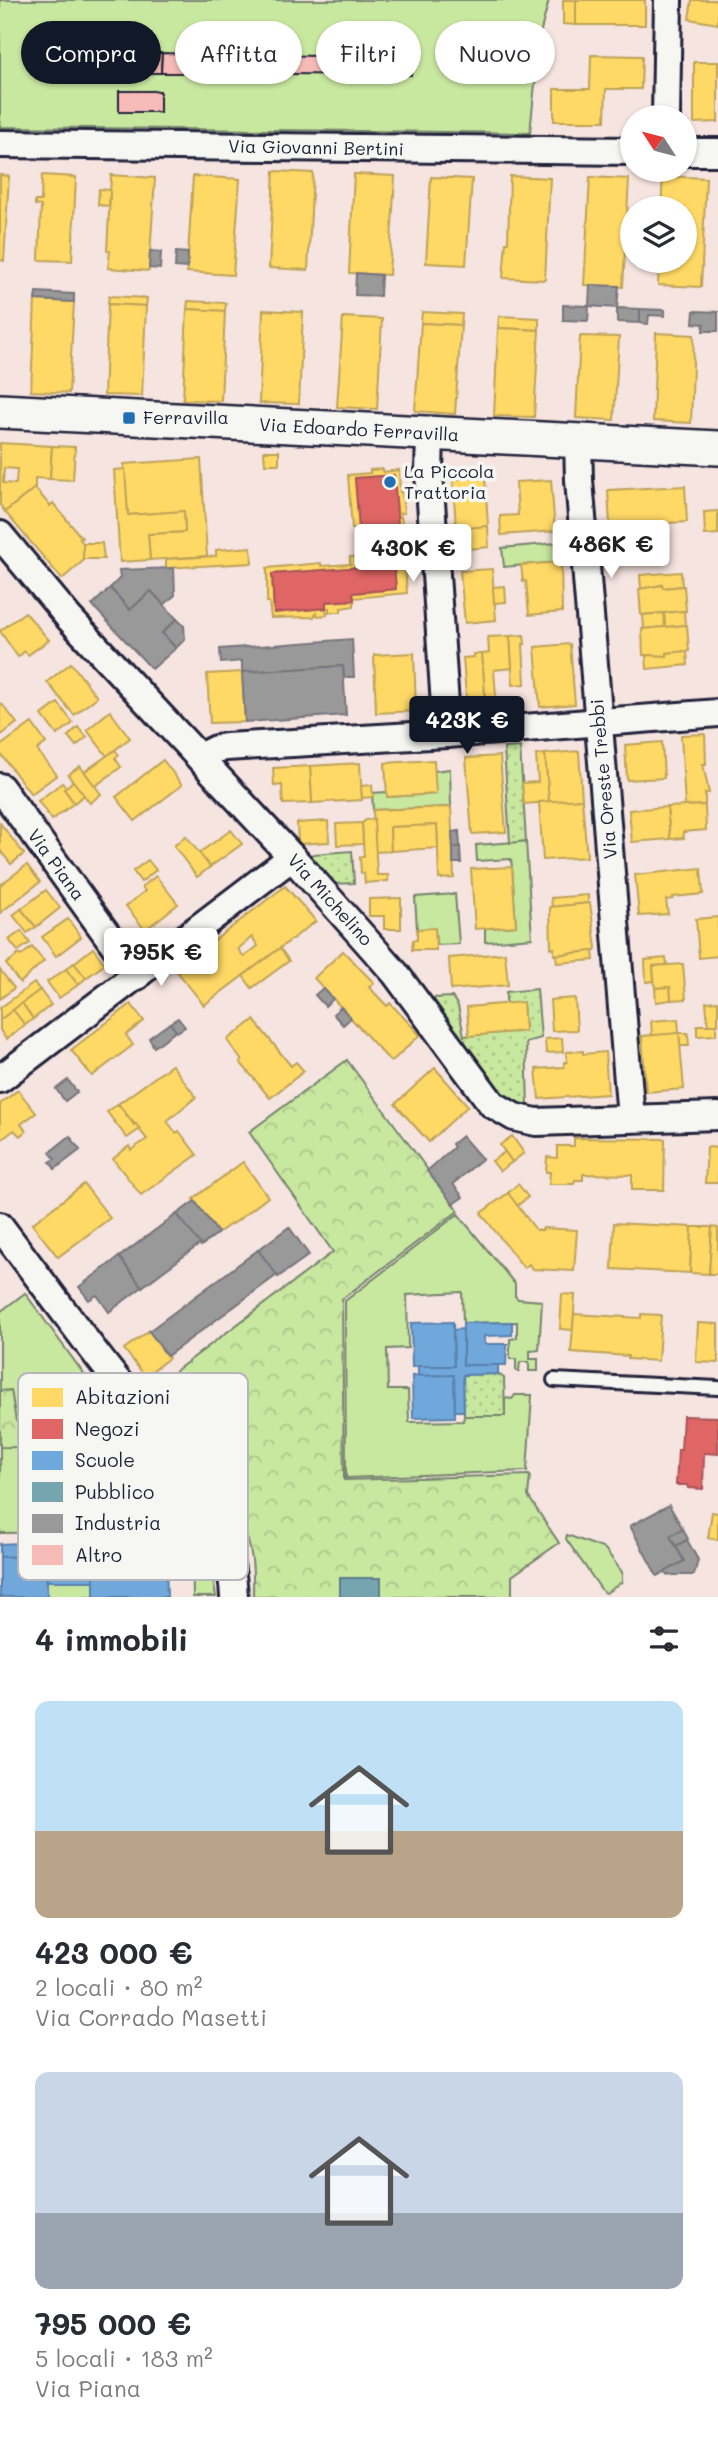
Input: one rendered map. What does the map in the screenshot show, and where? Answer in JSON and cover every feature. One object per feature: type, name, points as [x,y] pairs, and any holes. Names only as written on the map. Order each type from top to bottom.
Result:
[{"type":"street","points":[[666,105],[668,0]]},
{"type":"street","name":"Via Giovanni Bertini","points":[[0,144],[620,151]]},
{"type":"street","points":[[697,152],[718,152]]},
{"type":"street","name":"Via Edoardo Ferravilla","points":[[0,411],[718,448]]},
{"type":"street","points":[[430,433],[429,473],[447,734]]},
{"type":"street","name":"Via Oreste Trebbi","points":[[578,440],[579,480],[631,1118]]},
{"type":"street","name":"Via Michelino","points":[[0,535],[69,618],[292,857],[409,989],[484,1096],[502,1111],[536,1122],[718,1116]]},
{"type":"street","points":[[200,757],[226,747],[447,734],[718,713]]},
{"type":"street","name":"Via Piana","points":[[0,787],[137,976]]},
{"type":"street","points":[[3,1071],[137,976],[292,857]]},
{"type":"street","points":[[0,1226],[111,1373]]},
{"type":"lane","points":[[554,1380],[718,1388]]},
{"type":"green space","points":[[0,0],[549,0],[543,21],[435,21],[435,84],[535,84],[530,133],[0,127]]},
{"type":"green space","points":[[567,542],[569,561],[504,567],[502,548]]},
{"type":"green space","points":[[520,747],[526,841],[510,843],[504,748]]},
{"type":"green space","points":[[450,769],[451,807],[373,810],[372,793],[387,792],[388,797],[435,794],[434,771]]},
{"type":"green space","points":[[526,841],[532,938],[485,942],[485,928],[516,926],[512,867],[511,859],[477,861],[476,845]]},
{"type":"green space","points":[[352,851],[354,883],[333,884],[308,857],[313,854]]},
{"type":"green space","points":[[455,894],[459,944],[436,945],[435,929],[417,929],[415,897]]},
{"type":"green space","points":[[537,989],[541,1038],[526,1042],[528,1106],[517,1104],[498,1093],[433,998],[452,997],[458,1006],[464,1036],[525,1031],[523,1003],[506,1004],[506,992]]},
{"type":"green space","points":[[347,1060],[458,1211],[342,1299],[344,1480],[530,1475],[528,1496],[559,1543],[512,1576],[512,1597],[253,1597],[253,1570],[248,1543],[248,1373],[173,1373],[333,1252],[249,1132]]},
{"type":"green space","points":[[458,1214],[515,1284],[515,1296],[518,1299],[542,1301],[539,1350],[530,1351],[530,1359],[538,1359],[538,1371],[529,1371],[529,1362],[520,1362],[519,1371],[516,1371],[516,1359],[510,1359],[510,1339],[517,1338],[517,1322],[463,1323],[462,1292],[407,1295],[408,1348],[387,1349],[388,1390],[408,1390],[409,1422],[463,1421],[464,1416],[505,1416],[505,1398],[532,1395],[527,1471],[346,1478],[345,1301]]},
{"type":"green space","points":[[25,1293],[83,1373],[18,1373],[18,1533],[0,1533],[0,1312]]},
{"type":"green space","points":[[498,1374],[504,1378],[505,1416],[464,1416],[463,1375]]},
{"type":"green space","points":[[11,1390],[18,1421],[18,1447],[0,1447],[0,1391]]},
{"type":"green space","points":[[567,1535],[605,1549],[622,1572],[622,1582],[606,1593],[603,1592],[566,1539]]},
{"type":"green space","points":[[193,1580],[213,1580],[216,1597],[193,1597]]},
{"type":"green space","points":[[47,1581],[94,1581],[94,1597],[47,1597]]},
{"type":"building: Abitazioni","points":[[563,0],[576,0],[576,25],[563,24]]},
{"type":"building: Abitazioni","points":[[576,0],[645,0],[645,25],[576,25]]},
{"type":"building: Abitazioni","points":[[692,0],[718,0],[718,24],[689,19]]},
{"type":"building: Abitazioni","points":[[591,55],[642,56],[641,89],[606,89],[605,121],[554,121],[554,89],[590,89]]},
{"type":"building: Abitazioni","points":[[694,62],[718,62],[718,122],[697,123],[697,105],[694,105]]},
{"type":"building: Abitazioni","points":[[274,171],[313,173],[308,270],[269,268]]},
{"type":"building: Abitazioni","points":[[354,174],[395,176],[389,275],[349,273]]},
{"type":"building: Abitazioni","points":[[0,175],[9,176],[4,261],[0,260]]},
{"type":"building: Abitazioni","points":[[42,175],[76,177],[72,261],[39,260],[41,206],[35,205],[35,201],[41,201]]},
{"type":"building: Abitazioni","points":[[111,175],[155,178],[149,271],[108,268]]},
{"type":"building: Abitazioni","points":[[193,176],[240,179],[233,275],[187,272]]},
{"type":"building: Abitazioni","points":[[510,176],[550,178],[545,280],[503,278],[508,242]]},
{"type":"building: Abitazioni","points":[[431,177],[472,179],[466,265],[426,263]]},
{"type":"building: Abitazioni","points":[[590,177],[620,179],[620,182],[629,182],[628,196],[620,196],[620,273],[624,273],[623,287],[584,285]]},
{"type":"building: Abitazioni","points":[[697,178],[706,178],[701,287],[658,285],[658,273],[697,273],[697,196],[662,196],[663,182],[697,182]]},
{"type":"building: Abitazioni","points":[[99,189],[110,190],[109,206],[98,205]]},
{"type":"building: Abitazioni","points":[[109,296],[147,298],[146,306],[108,304]]},
{"type":"building: Abitazioni","points":[[35,300],[74,302],[69,393],[31,391]]},
{"type":"building: Abitazioni","points":[[188,301],[226,303],[225,311],[187,309]]},
{"type":"building: Abitazioni","points":[[108,304],[146,306],[142,396],[104,395]]},
{"type":"building: Abitazioni","points":[[187,309],[225,311],[221,401],[183,400]]},
{"type":"building: Abitazioni","points":[[263,310],[303,312],[299,404],[259,403]]},
{"type":"building: Abitazioni","points":[[422,312],[462,314],[461,325],[421,323]]},
{"type":"building: Abitazioni","points":[[499,316],[539,318],[539,330],[498,328]]},
{"type":"building: Abitazioni","points":[[343,317],[382,319],[377,409],[337,407]]},
{"type":"building: Abitazioni","points":[[421,323],[461,325],[455,414],[415,411]]},
{"type":"building: Abitazioni","points":[[498,328],[539,330],[534,417],[494,416]]},
{"type":"building: Abitazioni","points":[[656,333],[694,335],[691,423],[653,421]]},
{"type":"building: Abitazioni","points":[[580,336],[619,337],[614,420],[576,418]]},
{"type":"building: Abitazioni","points":[[0,443],[52,446],[50,479],[35,478],[35,488],[5,512],[0,505]],"holes":[[[4,468],[17,469],[16,484],[3,483]]]},
{"type":"building: Abitazioni","points":[[52,446],[75,447],[73,480],[50,479]]},
{"type":"building: Abitazioni","points":[[264,451],[279,451],[279,464],[265,464]]},
{"type":"building: Abitazioni","points":[[201,459],[207,556],[150,560],[148,534],[185,532],[184,511],[128,515],[124,464]]},
{"type":"building: Abitazioni","points":[[125,469],[128,515],[184,511],[185,532],[148,534],[150,560],[120,562],[114,470]]},
{"type":"building: Abitazioni","points":[[383,469],[383,472],[399,470],[403,526],[398,526],[394,475],[355,478],[362,567],[272,574],[274,613],[326,608],[327,615],[318,616],[316,613],[314,617],[271,618],[267,602],[267,568],[321,563],[321,566],[350,564],[350,557],[357,557],[348,475]]},
{"type":"building: Abitazioni","points":[[485,477],[488,526],[456,529],[453,479]]},
{"type":"building: Abitazioni","points":[[551,480],[555,531],[501,535],[500,516],[518,515],[516,482]]},
{"type":"building: Abitazioni","points":[[685,486],[687,522],[610,526],[608,490]]},
{"type":"building: Abitazioni","points":[[35,488],[50,506],[53,503],[82,538],[83,561],[62,579],[5,512]]},
{"type":"building: Abitazioni","points":[[718,511],[718,534],[705,535],[704,512]]},
{"type":"building: Abitazioni","points":[[391,526],[402,529],[407,593],[354,598],[353,593],[396,589]]},
{"type":"building: Abitazioni","points":[[488,526],[489,547],[458,550],[456,529]]},
{"type":"building: Abitazioni","points":[[83,543],[102,543],[104,559],[83,559]]},
{"type":"building: Abitazioni","points":[[251,547],[252,563],[166,568],[166,559],[216,556],[216,550]]},
{"type":"building: Abitazioni","points":[[561,562],[562,612],[529,615],[526,581],[523,582],[521,565]]},
{"type":"building: Abitazioni","points":[[492,569],[496,620],[465,623],[460,571]]},
{"type":"building: Abitazioni","points":[[681,572],[682,586],[663,588],[662,585],[641,589],[640,575]]},
{"type":"building: Abitazioni","points":[[662,585],[663,588],[684,586],[686,611],[641,615],[639,589]]},
{"type":"building: Abitazioni","points":[[505,586],[506,602],[494,603],[493,587]]},
{"type":"building: Abitazioni","points":[[354,600],[354,606],[341,608],[341,612],[329,612],[329,608],[326,608],[326,602]]},
{"type":"building: Abitazioni","points":[[684,611],[685,625],[665,627],[664,613]]},
{"type":"building: Abitazioni","points":[[25,612],[49,640],[28,655],[25,651],[18,657],[0,631]]},
{"type":"building: Abitazioni","points":[[664,613],[665,627],[644,629],[643,615]]},
{"type":"building: Abitazioni","points":[[687,625],[689,651],[667,653],[667,656],[643,655],[642,629]]},
{"type":"building: Abitazioni","points":[[524,635],[525,684],[513,685],[510,636]]},
{"type":"building: Abitazioni","points":[[510,636],[512,668],[494,670],[497,709],[486,710],[482,654],[489,653],[488,637]]},
{"type":"building: Abitazioni","points":[[570,644],[575,704],[540,707],[535,647]]},
{"type":"building: Abitazioni","points":[[687,651],[688,665],[647,669],[646,655],[667,656],[667,653]]},
{"type":"building: Abitazioni","points":[[414,653],[416,711],[376,713],[374,655]]},
{"type":"building: Abitazioni","points":[[473,654],[482,654],[486,710],[467,708],[463,658],[474,657]]},
{"type":"building: Abitazioni","points":[[71,663],[97,697],[74,715],[47,682]]},
{"type":"building: Abitazioni","points":[[242,672],[245,722],[210,723],[207,674]]},
{"type":"building: Abitazioni","points":[[58,703],[73,723],[57,735],[42,715]]},
{"type":"building: Abitazioni","points":[[2,704],[17,723],[0,736],[0,706]]},
{"type":"building: Abitazioni","points":[[110,711],[130,738],[107,756],[87,730]]},
{"type":"building: Abitazioni","points":[[32,723],[46,743],[37,750],[57,775],[31,794],[0,753],[0,746]]},
{"type":"building: Abitazioni","points":[[78,727],[87,737],[76,746],[68,736]]},
{"type":"building: Abitazioni","points":[[705,734],[706,764],[703,764],[709,793],[705,793],[705,805],[685,806],[681,735]]},
{"type":"building: Abitazioni","points":[[662,742],[664,778],[627,780],[625,745]]},
{"type":"building: Abitazioni","points":[[115,750],[119,755],[115,758],[121,767],[95,786],[84,772]]},
{"type":"building: Abitazioni","points":[[579,751],[582,799],[549,802],[545,754]]},
{"type":"building: Abitazioni","points":[[545,754],[549,802],[524,804],[522,783],[538,782],[536,755]]},
{"type":"building: Abitazioni","points":[[500,756],[506,832],[472,834],[466,758]]},
{"type":"building: Abitazioni","points":[[163,760],[182,785],[135,821],[116,797]]},
{"type":"building: Abitazioni","points":[[434,760],[436,794],[387,797],[385,763]]},
{"type":"building: Abitazioni","points":[[360,763],[362,800],[312,803],[310,766]]},
{"type":"building: Abitazioni","points":[[80,766],[101,794],[90,803],[68,775]]},
{"type":"building: Abitazioni","points":[[310,766],[312,803],[283,804],[282,785],[274,786],[273,768]]},
{"type":"building: Abitazioni","points":[[73,781],[84,795],[74,803],[64,789]]},
{"type":"building: Abitazioni","points":[[62,783],[74,803],[52,820],[38,801]]},
{"type":"building: Abitazioni","points":[[372,785],[373,797],[362,798],[361,786]]},
{"type":"building: Abitazioni","points":[[582,799],[587,857],[543,860],[539,802]]},
{"type":"building: Abitazioni","points":[[705,805],[706,830],[683,832],[684,838],[670,839],[667,807]]},
{"type":"building: Abitazioni","points":[[451,807],[454,878],[439,879],[437,825],[390,827],[391,851],[375,852],[373,810]]},
{"type":"building: Abitazioni","points":[[667,807],[670,839],[632,842],[629,810]]},
{"type":"building: Abitazioni","points":[[374,819],[377,875],[388,875],[388,881],[365,883],[360,857],[364,857],[362,823]]},
{"type":"building: Abitazioni","points":[[328,821],[329,842],[298,844],[297,823]]},
{"type":"building: Abitazioni","points":[[0,823],[24,854],[11,864],[0,850]]},
{"type":"building: Abitazioni","points":[[362,823],[363,844],[337,845],[336,824]]},
{"type":"building: Abitazioni","points":[[437,825],[438,848],[391,851],[390,827]]},
{"type":"building: Abitazioni","points":[[231,830],[242,844],[210,867],[199,853]]},
{"type":"building: Abitazioni","points":[[186,836],[210,867],[197,877],[174,846]]},
{"type":"building: Abitazioni","points":[[148,860],[156,870],[141,882],[133,871]]},
{"type":"building: Abitazioni","points":[[27,865],[40,882],[0,913],[0,885]]},
{"type":"building: Abitazioni","points":[[512,867],[516,926],[475,929],[471,869]]},
{"type":"building: Abitazioni","points":[[701,868],[703,894],[666,900],[668,914],[639,916],[635,875]]},
{"type":"building: Abitazioni","points":[[156,876],[178,904],[145,930],[126,906],[145,891],[142,887]]},
{"type":"building: Abitazioni","points":[[285,886],[316,921],[204,1005],[176,970]],"holes":[[[252,937],[258,946],[244,957],[238,949]]]},
{"type":"building: Abitazioni","points":[[46,890],[60,908],[36,927],[21,909]]},
{"type":"building: Abitazioni","points":[[588,895],[588,903],[552,907],[551,898]]},
{"type":"building: Abitazioni","points":[[401,898],[401,929],[384,929],[384,916],[369,916],[369,899]]},
{"type":"building: Abitazioni","points":[[590,903],[595,951],[554,955],[554,948],[551,948],[550,907]]},
{"type":"building: Abitazioni","points":[[21,909],[36,927],[27,933],[13,915]]},
{"type":"building: Abitazioni","points":[[718,917],[718,956],[699,958],[696,919]]},
{"type":"building: Abitazioni","points":[[68,919],[81,937],[56,956],[42,937]]},
{"type":"building: Abitazioni","points":[[435,928],[436,950],[412,950],[413,940],[417,940],[417,929]]},
{"type":"building: Abitazioni","points":[[21,931],[30,943],[18,951],[9,940]]},
{"type":"building: Abitazioni","points":[[32,947],[44,961],[20,983],[6,964]]},
{"type":"building: Abitazioni","points":[[93,948],[105,964],[86,978],[74,963]]},
{"type":"building: Abitazioni","points":[[280,948],[289,961],[252,988],[243,976]]},
{"type":"building: Abitazioni","points":[[343,951],[374,983],[369,987],[387,1006],[390,1003],[420,1035],[391,1062],[314,978]]},
{"type":"building: Abitazioni","points":[[593,951],[594,960],[557,963],[556,955]]},
{"type":"building: Abitazioni","points":[[505,953],[508,985],[451,990],[449,958]]},
{"type":"building: Abitazioni","points":[[666,958],[667,965],[653,966],[654,981],[646,982],[645,960]]},
{"type":"building: Abitazioni","points":[[74,963],[86,978],[78,985],[66,969]]},
{"type":"building: Abitazioni","points":[[683,964],[686,999],[671,1000],[670,987],[655,988],[653,966]]},
{"type":"building: Abitazioni","points":[[66,969],[78,985],[59,998],[47,982]]},
{"type":"building: Abitazioni","points":[[0,970],[14,988],[0,999]]},
{"type":"building: Abitazioni","points":[[34,983],[40,990],[0,1020],[0,1008]]},
{"type":"building: Abitazioni","points":[[670,987],[671,1000],[656,1002],[655,988]]},
{"type":"building: Abitazioni","points":[[40,990],[51,1005],[33,1019],[22,1003]]},
{"type":"building: Abitazioni","points":[[575,998],[577,1030],[552,1031],[550,1000]]},
{"type":"building: Abitazioni","points":[[718,1001],[718,1025],[708,1025],[706,1002]]},
{"type":"building: Abitazioni","points":[[523,1002],[525,1031],[469,1036],[467,1007]]},
{"type":"building: Abitazioni","points":[[22,1003],[33,1019],[25,1025],[13,1010]]},
{"type":"building: Abitazioni","points":[[131,1004],[144,1021],[126,1035],[133,1045],[92,1076],[71,1050]]},
{"type":"building: Abitazioni","points":[[13,1010],[25,1025],[6,1039],[0,1030],[0,1020]]},
{"type":"building: Abitazioni","points":[[678,1019],[679,1033],[652,1036],[651,1021]]},
{"type":"building: Abitazioni","points":[[254,1020],[291,1066],[296,1062],[304,1071],[270,1098],[240,1062],[242,1061],[227,1040]]},
{"type":"building: Abitazioni","points":[[697,1025],[716,1025],[716,1035],[697,1036]]},
{"type":"building: Abitazioni","points":[[679,1033],[688,1033],[689,1046],[680,1046]]},
{"type":"building: Abitazioni","points":[[679,1033],[684,1089],[646,1092],[642,1036]]},
{"type":"building: Abitazioni","points":[[562,1038],[563,1052],[546,1053],[545,1039]]},
{"type":"building: Abitazioni","points":[[583,1051],[583,1054],[605,1052],[608,1094],[539,1099],[536,1069],[564,1067],[564,1062],[567,1062],[566,1052]]},
{"type":"building: Abitazioni","points":[[172,1065],[196,1097],[167,1121],[176,1133],[179,1131],[197,1155],[141,1195],[113,1159],[129,1146],[131,1150],[147,1139],[118,1104]]},
{"type":"building: Abitazioni","points":[[435,1068],[468,1106],[429,1142],[395,1104]]},
{"type":"building: Abitazioni","points":[[18,1090],[36,1113],[21,1124],[26,1131],[20,1136],[14,1130],[0,1141],[0,1104]]},
{"type":"building: Abitazioni","points":[[118,1104],[140,1129],[127,1138],[107,1112]]},
{"type":"building: Abitazioni","points":[[512,1136],[524,1153],[512,1162],[500,1145]]},
{"type":"building: Abitazioni","points":[[574,1138],[665,1139],[664,1190],[632,1190],[632,1175],[583,1174],[583,1180],[575,1180],[574,1184],[549,1184],[550,1172],[546,1172],[547,1157],[557,1158],[557,1146],[574,1146]]},
{"type":"building: Abitazioni","points":[[707,1147],[718,1148],[718,1183],[705,1183]]},
{"type":"building: Abitazioni","points":[[505,1152],[512,1162],[500,1171],[492,1161]]},
{"type":"building: Abitazioni","points":[[243,1162],[268,1197],[218,1233],[193,1199]]},
{"type":"building: Abitazioni","points":[[84,1184],[110,1218],[58,1257],[32,1224]]},
{"type":"building: Abitazioni","points":[[518,1184],[528,1197],[517,1206],[508,1193]]},
{"type":"building: Abitazioni","points":[[508,1193],[536,1230],[577,1230],[574,1271],[532,1269],[529,1264],[524,1268],[481,1213]]},
{"type":"building: Abitazioni","points":[[614,1223],[692,1227],[690,1273],[612,1269]]},
{"type":"building: Abitazioni","points":[[692,1227],[712,1227],[709,1274],[690,1273]]},
{"type":"building: Abitazioni","points":[[712,1227],[718,1228],[718,1274],[709,1274]]},
{"type":"building: Abitazioni","points":[[562,1294],[575,1295],[573,1330],[560,1329]]},
{"type":"building: Abitazioni","points":[[574,1314],[641,1318],[641,1314],[661,1315],[658,1361],[571,1352]]},
{"type":"building: Abitazioni","points":[[698,1323],[718,1324],[718,1363],[696,1362]]},
{"type":"building: Abitazioni","points":[[149,1331],[169,1358],[149,1373],[143,1373],[124,1349]]},
{"type":"building: Abitazioni","points":[[712,1512],[718,1513],[718,1540],[708,1538]]},
{"type":"building: Negozi","points":[[394,475],[398,526],[391,526],[396,589],[353,593],[354,600],[326,602],[326,608],[274,613],[272,574],[362,567],[355,478]]},
{"type":"building: Negozi","points":[[683,1416],[718,1417],[718,1454],[704,1453],[703,1489],[676,1485]]},
{"type":"building: Scuole","points":[[453,1322],[454,1366],[412,1367],[411,1323]]},
{"type":"building: Scuole","points":[[512,1322],[512,1335],[484,1336],[485,1344],[507,1344],[506,1365],[463,1365],[463,1323]]},
{"type":"building: Scuole","points":[[463,1329],[463,1365],[498,1365],[498,1374],[463,1375],[464,1411],[455,1411],[454,1375],[418,1376],[418,1366],[454,1366],[453,1330]]},
{"type":"building: Scuole","points":[[454,1375],[455,1417],[413,1418],[412,1376]]},
{"type":"building: Scuole","points":[[18,1543],[18,1557],[0,1557],[0,1544]]},
{"type":"building: Scuole","points":[[0,1557],[18,1557],[18,1580],[47,1580],[47,1597],[0,1597]]},
{"type":"building: Scuole","points":[[47,1580],[94,1580],[94,1581]]},
{"type":"building: Scuole","points":[[94,1580],[167,1580],[167,1597],[94,1597]]},
{"type":"building: Pubblico","points":[[340,1578],[381,1578],[381,1597],[340,1597]]},
{"type":"building: Industria","points":[[150,251],[161,252],[160,269],[149,268]]},
{"type":"building: Industria","points":[[176,252],[188,253],[187,268],[175,267]]},
{"type":"building: Industria","points":[[356,273],[381,275],[380,296],[355,295]]},
{"type":"building: Industria","points":[[590,285],[619,286],[617,308],[589,306]]},
{"type":"building: Industria","points":[[36,292],[74,294],[74,302],[35,300]]},
{"type":"building: Industria","points":[[563,305],[589,306],[588,321],[563,320]]},
{"type":"building: Industria","points":[[617,308],[640,309],[640,323],[617,322]]},
{"type":"building: Industria","points":[[640,309],[665,310],[665,316],[649,315],[648,324],[640,323]]},
{"type":"building: Industria","points":[[694,311],[718,312],[718,331],[703,331],[704,324],[693,323]]},
{"type":"building: Industria","points":[[174,568],[175,595],[164,605],[151,591],[130,610],[110,588],[120,578],[119,570]]},
{"type":"building: Industria","points":[[110,588],[130,610],[151,591],[177,619],[162,633],[176,648],[152,669],[92,605]]},
{"type":"building: Industria","points":[[177,619],[184,626],[185,639],[176,648],[162,633]]},
{"type":"building: Industria","points":[[352,639],[354,677],[344,677],[343,666],[242,672],[242,661],[221,663],[220,649]]},
{"type":"building: Industria","points":[[343,666],[346,715],[245,722],[242,672]]},
{"type":"building: Industria","points":[[459,831],[460,847],[453,847],[452,832]]},
{"type":"building: Industria","points":[[453,847],[460,847],[461,863],[453,863]]},
{"type":"building: Industria","points":[[323,988],[333,999],[325,1006],[315,995]]},
{"type":"building: Industria","points":[[341,1007],[351,1018],[343,1025],[333,1014]]},
{"type":"building: Industria","points":[[178,1018],[185,1027],[177,1032],[170,1023]]},
{"type":"building: Industria","points":[[170,1023],[176,1031],[154,1047],[149,1038]]},
{"type":"building: Industria","points":[[68,1080],[77,1092],[65,1101],[56,1089]]},
{"type":"building: Industria","points":[[70,1136],[80,1150],[55,1169],[50,1162],[55,1159],[50,1152]]},
{"type":"building: Industria","points":[[462,1136],[482,1159],[453,1184],[463,1197],[453,1204],[427,1171],[454,1147],[452,1144]]},
{"type":"building: Industria","points":[[195,1201],[218,1233],[201,1246],[177,1214]]},
{"type":"building: Industria","points":[[177,1214],[200,1244],[142,1287],[119,1257]]},
{"type":"building: Industria","points":[[289,1227],[309,1255],[278,1277],[258,1250]]},
{"type":"building: Industria","points":[[258,1250],[277,1275],[167,1356],[149,1331]]},
{"type":"building: Industria","points":[[119,1257],[142,1287],[109,1312],[97,1295],[89,1300],[79,1287]]},
{"type":"building: Industria","points":[[669,1505],[683,1529],[670,1536],[684,1561],[657,1576],[630,1526]]},
{"type":"building: Industria","points":[[683,1529],[688,1539],[676,1546],[670,1536]]},
{"type":"building: Industria","points":[[687,1540],[698,1560],[694,1575],[667,1575],[665,1572],[684,1561],[676,1546]]},
{"type":"building: Altro","points":[[162,53],[175,53],[175,73],[161,73]]},
{"type":"building: Altro","points":[[302,56],[316,56],[316,74],[302,74]]},
{"type":"building: Altro","points":[[119,91],[160,91],[160,112],[119,112]]},
{"type":"place","name":"Ferravilla","points":[[129,418]]},
{"type":"place","name":"La Piccola Trattoria","points":[[390,482]]}]
